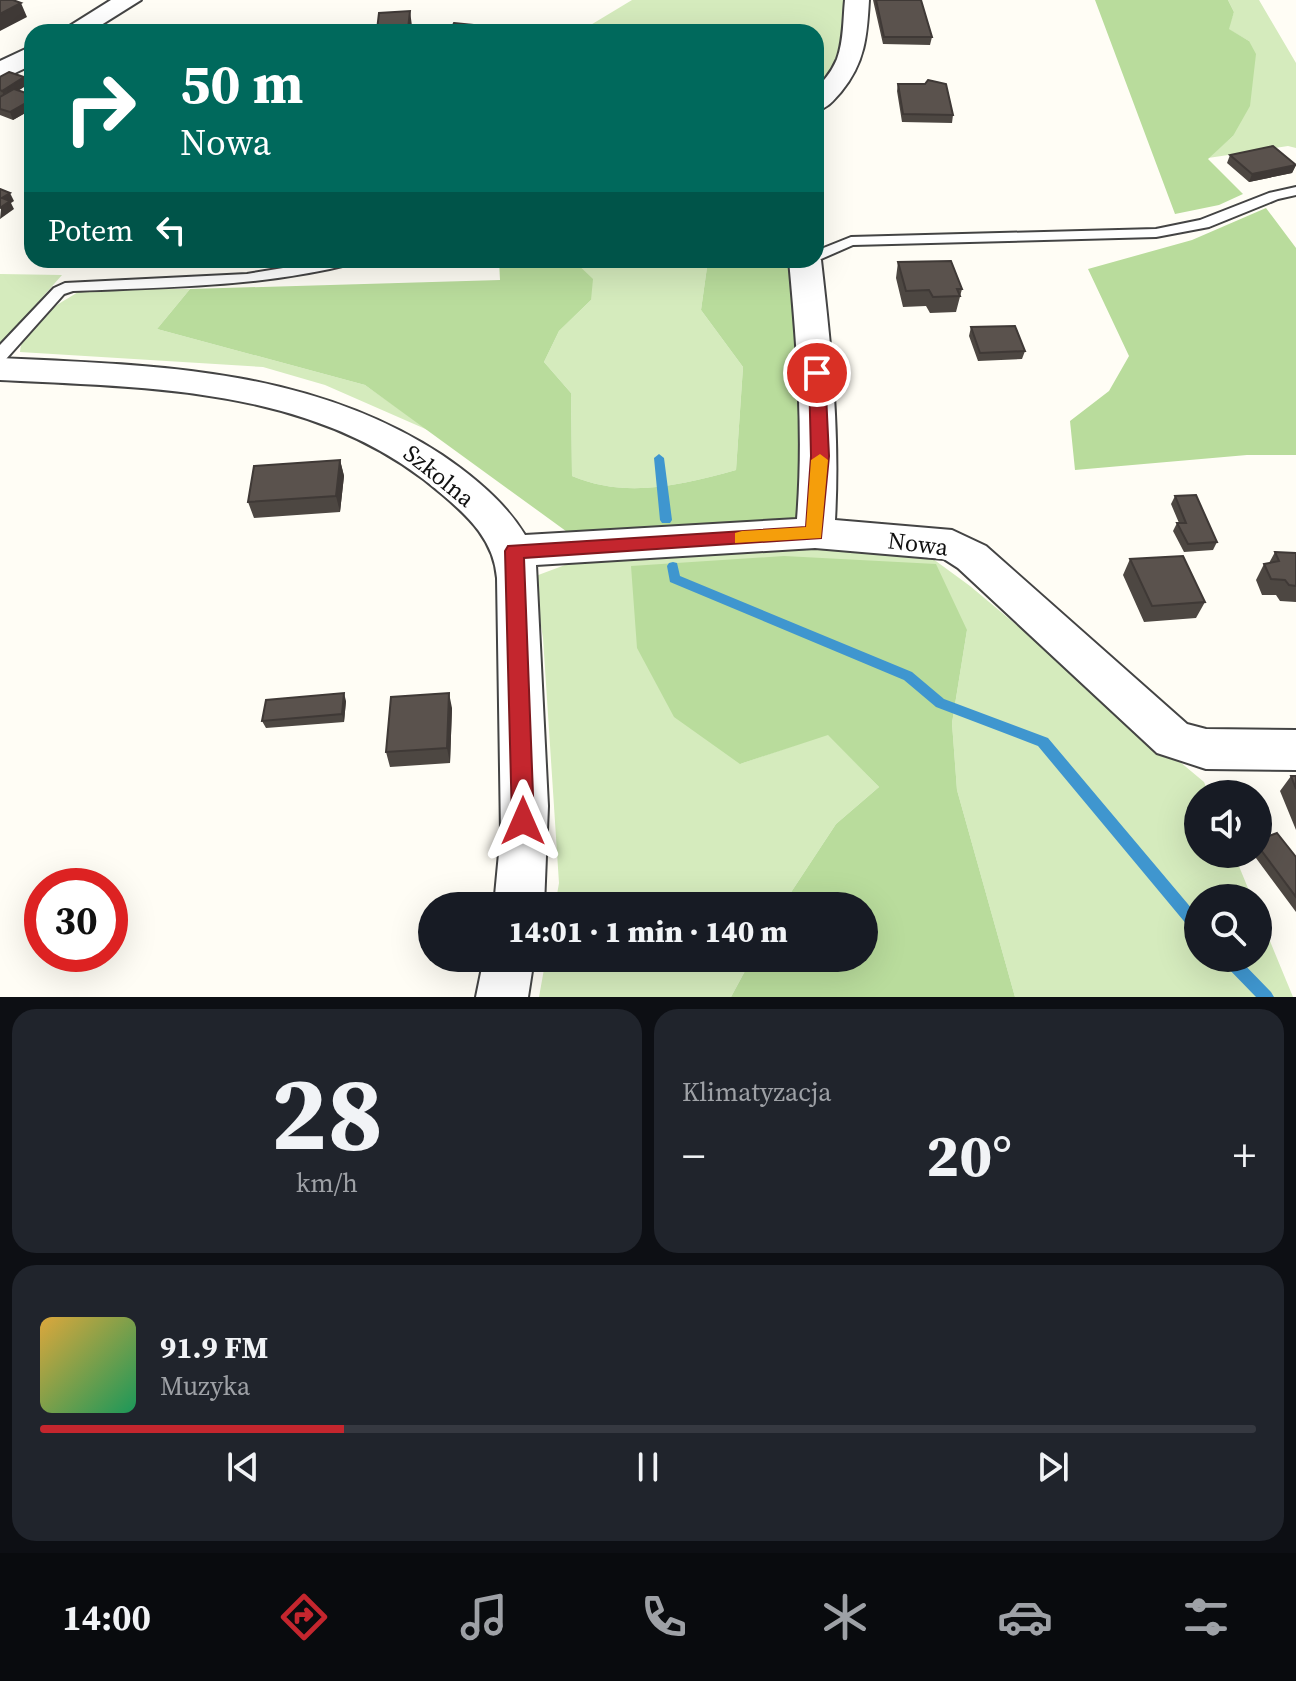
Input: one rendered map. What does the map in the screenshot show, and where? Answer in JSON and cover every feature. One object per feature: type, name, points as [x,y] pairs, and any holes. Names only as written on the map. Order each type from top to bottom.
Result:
[{"type":"street","points":[[86,24],[129,0]]},
{"type":"street","points":[[824,95],[845,73],[853,57],[857,35],[857,0]]},
{"type":"street","points":[[0,72],[24,58]]},
{"type":"street","points":[[806,268],[817,373],[820,456],[815,533]]},
{"type":"street","name":"Szkolna","points":[[0,369],[242,386],[304,401],[360,421],[416,453],[471,496],[514,551]]},
{"type":"street","name":"Nowa","points":[[514,551],[815,533],[952,545],[972,557],[1173,739],[1206,749],[1296,750]]},
{"type":"street","points":[[514,551],[523,757],[522,892]]},
{"type":"street","points":[[502,997],[506,972]]},
{"type":"lane","points":[[824,253],[851,241],[1156,233],[1204,224],[1274,196],[1296,191]]},
{"type":"lane","points":[[0,355],[59,291],[70,286],[267,277],[309,273],[325,268]]},
{"type":"green space","points":[[632,0],[852,0],[838,68],[824,81],[824,24],[592,24]]},
{"type":"green space","points":[[1095,0],[1228,0],[1234,12],[1229,29],[1249,41],[1256,54],[1250,106],[1233,136],[1208,159],[1243,194],[1219,205],[1175,214]]},
{"type":"green space","points":[[1228,0],[1259,0],[1296,63],[1296,148],[1288,146],[1208,158],[1233,136],[1249,41],[1228,29],[1234,12]]},
{"type":"green space","points":[[1266,208],[1296,248],[1296,455],[1247,455],[1075,470],[1070,421],[1109,391],[1129,356],[1088,269],[1192,240]]},
{"type":"green space","points":[[499,268],[581,268],[593,279],[591,300],[559,331],[544,362],[571,393],[572,476],[592,483],[633,488],[675,485],[736,470],[743,367],[701,310],[707,268],[791,268],[809,470],[795,523],[570,534],[365,385],[157,329],[190,289],[500,280]]},
{"type":"green space","points":[[577,268],[707,268],[701,310],[743,367],[736,470],[675,485],[633,488],[592,483],[572,476],[571,393],[544,362],[559,331],[591,300]]},
{"type":"green space","points":[[0,274],[62,275],[0,345]]},
{"type":"green space","points":[[83,289],[190,289],[157,329],[365,385],[430,431],[325,385],[263,367],[20,352],[22,341],[35,323]]},
{"type":"green space","points":[[825,544],[929,556],[970,586],[1202,780],[1184,780],[1184,868],[1240,868],[1246,884],[1184,884],[1184,972],[1272,972],[1272,946],[1293,997],[1015,997],[957,790],[952,723],[967,630],[740,764],[828,734],[879,787],[836,824],[791,892],[557,892],[543,638],[533,577],[581,559]]},
{"type":"green space","points":[[784,556],[936,564],[967,630],[952,723],[957,790],[1015,997],[731,997],[744,972],[878,972],[878,892],[791,892],[836,824],[879,787],[828,735],[740,764],[674,717],[637,648],[631,566]]},
{"type":"green space","points":[[543,972],[744,972],[731,997],[539,997]]},
{"type":"building","points":[[0,0],[13,0],[21,3],[0,14]]},
{"type":"building","points":[[876,0],[921,0],[932,37],[884,37]]},
{"type":"building","points":[[410,11],[409,24],[378,24],[379,13]]},
{"type":"building","points":[[9,72],[24,77],[2,91],[0,77]]},
{"type":"building","points":[[928,80],[946,84],[953,115],[903,114],[898,84],[925,84]]},
{"type":"building","points":[[14,89],[24,92],[24,104],[10,112],[0,109],[0,97]]},
{"type":"building","points":[[1273,146],[1296,165],[1252,174],[1230,155]]},
{"type":"building","points":[[0,189],[10,193],[2,198],[10,201],[0,208]]},
{"type":"building","points":[[951,261],[962,289],[957,289],[960,296],[933,297],[929,290],[906,291],[898,262]]},
{"type":"building","points":[[1015,326],[1025,351],[980,353],[971,327]]},
{"type":"building","points":[[340,460],[336,496],[248,502],[254,466]]},
{"type":"building","points":[[1196,495],[1217,542],[1188,544],[1177,523],[1186,523],[1175,496]]},
{"type":"building","points":[[1275,552],[1296,553],[1296,586],[1289,585],[1285,580],[1271,579],[1264,564],[1279,561]]},
{"type":"building","points":[[1183,556],[1205,602],[1152,606],[1130,559]]},
{"type":"building","points":[[344,693],[342,714],[262,721],[266,700]]},
{"type":"building","points":[[449,693],[447,748],[386,752],[391,697]]},
{"type":"building","points":[[1277,833],[1296,857],[1296,897],[1272,865],[1272,835]]},
{"type":"waterway","points":[[659,458],[666,520]]},
{"type":"waterway","points":[[673,566],[674,579],[908,676],[940,703],[1043,742],[1184,910]]},
{"type":"waterway","points":[[1242,972],[1266,997]]},
{"type":"slow traffic","points":[[742,538],[815,533],[820,460]]},
{"type":"route","points":[[523,821],[514,551],[815,533],[820,456],[817,373]]}]
